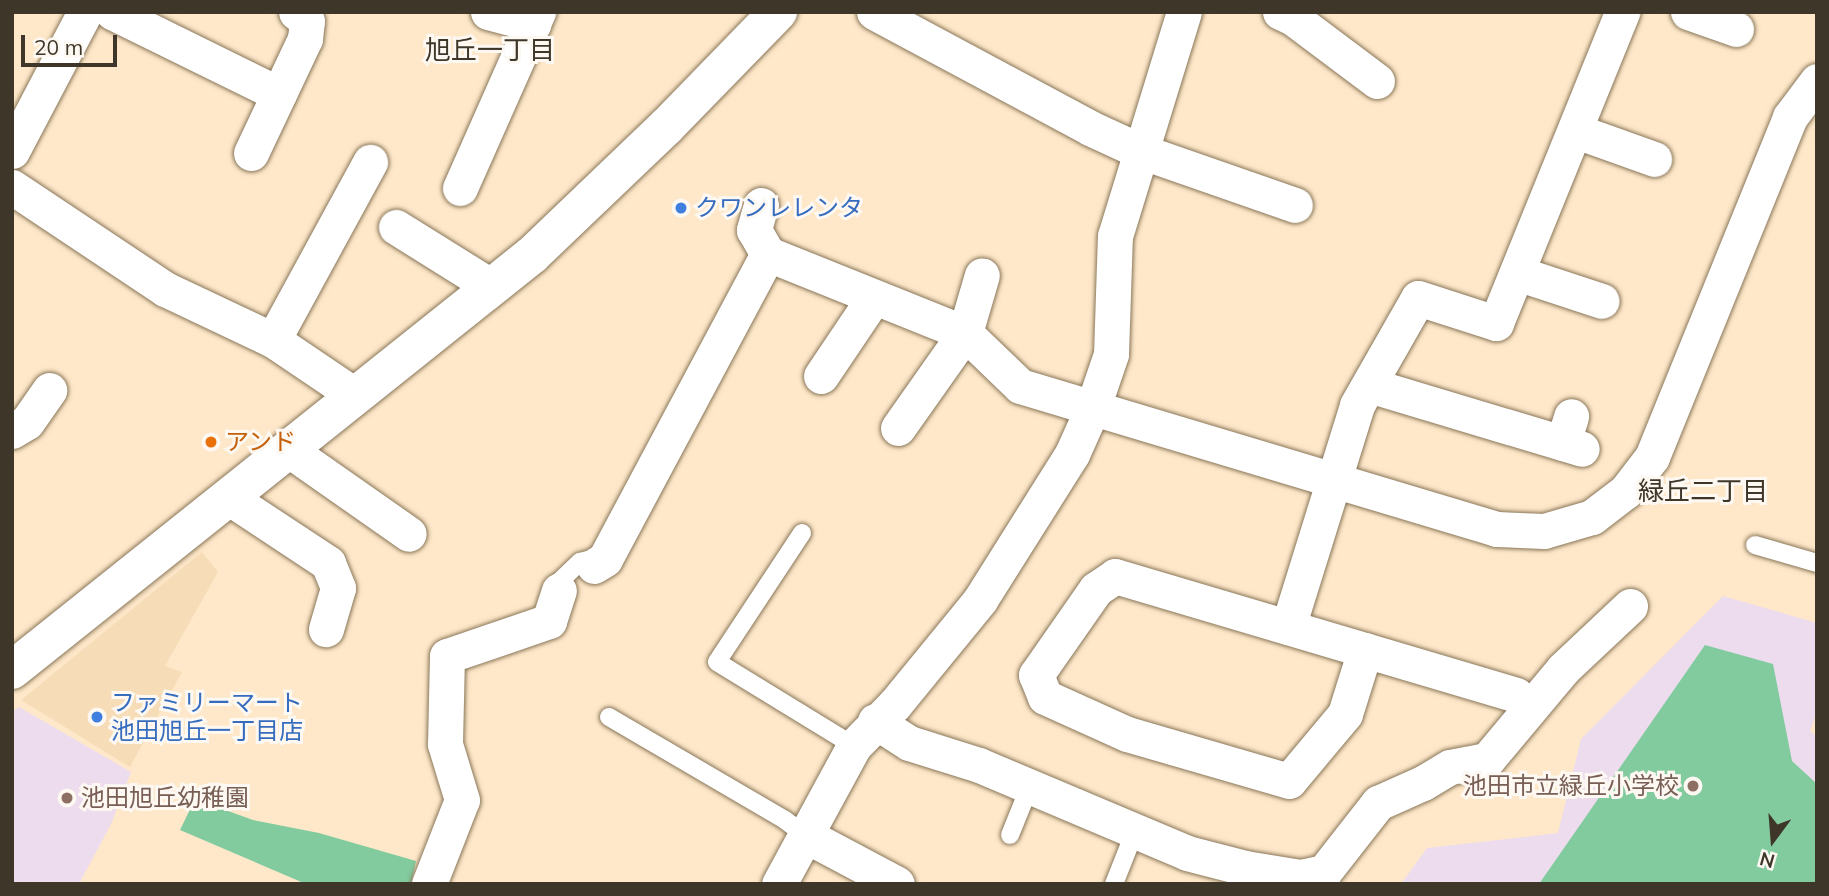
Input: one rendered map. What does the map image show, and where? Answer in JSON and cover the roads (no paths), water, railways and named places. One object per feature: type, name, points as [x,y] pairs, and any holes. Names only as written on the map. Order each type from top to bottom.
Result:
[{"type":"street","points":[[12,151],[85,12]]},
{"type":"street","points":[[112,12],[279,94]]},
{"type":"street","points":[[460,188],[536,18],[488,12]]},
{"type":"street","points":[[12,670],[492,287],[578,214],[778,12]]},
{"type":"street","points":[[874,12],[1090,128],[1140,151],[1295,205]]},
{"type":"street","points":[[779,884],[864,734],[895,704],[980,600],[1072,454],[1093,407],[1113,340],[1115,236],[1184,12]]},
{"type":"street","points":[[1280,12],[1293,18],[1377,81]]},
{"type":"street","points":[[1288,627],[1357,405],[1418,298],[1496,323],[1622,12]]},
{"type":"street","points":[[1688,12],[1736,29]]},
{"type":"street","points":[[251,153],[310,33]]},
{"type":"street","points":[[761,205],[754,230],[768,254],[965,333],[1020,386],[1496,529],[1544,531],[1592,517],[1626,491],[1651,457],[1790,117],[1817,81]]},
{"type":"street","points":[[1576,131],[1654,159]]},
{"type":"street","points":[[272,340],[370,162]]},
{"type":"street","points":[[12,187],[127,248],[165,289],[272,340],[356,396]]},
{"type":"street","points":[[396,227],[492,287]]},
{"type":"street","points":[[591,563],[605,559],[768,254]]},
{"type":"street","points":[[1517,272],[1602,301]]},
{"type":"street","points":[[898,428],[965,333],[982,275]]},
{"type":"street","points":[[821,376],[874,297]]},
{"type":"street","points":[[1369,384],[1572,436]]},
{"type":"street","points":[[12,431],[27,422],[48,389]]},
{"type":"street","points":[[289,450],[409,534]]},
{"type":"street","points":[[228,497],[328,563],[338,588],[326,629]]},
{"type":"street","points":[[1365,650],[1345,714],[1289,781],[1127,734],[1045,697],[1036,675],[1096,589],[1115,576],[1288,627],[1516,695]]},
{"type":"street","points":[[430,884],[462,800],[445,744],[447,656],[550,621],[559,591]]},
{"type":"street","points":[[864,734],[909,743],[979,765],[1187,853],[1297,880],[1324,872],[1378,803],[1423,783],[1450,767],[1486,760],[1563,668],[1630,606]]},
{"type":"street","points":[[805,835],[897,884]]},
{"type":"lane","points":[[802,533],[718,662],[864,734]]},
{"type":"lane","points":[[1755,545],[1817,563]]},
{"type":"lane","points":[[559,591],[559,582],[580,562],[591,563]]},
{"type":"lane","points":[[609,717],[785,820],[805,835]]},
{"type":"lane","points":[[1010,835],[1029,788]]},
{"type":"lane","points":[[1114,884],[1135,831]]},
{"type":"place","name":"クワンレレンタ","points":[[681,208]]},
{"type":"place","name":"アンド","points":[[211,442]]},
{"type":"place","name":"ファミリーマート 池田旭丘一丁目店","points":[[97,717]]},
{"type":"place","name":"池田市立緑丘小学校","points":[[1693,786]]},
{"type":"place","name":"池田旭丘幼稚園","points":[[67,798]]},
{"type":"district","name":"旭丘一丁目","points":[[490,50]]},
{"type":"district","name":"緑丘二丁目","points":[[1703,491]]}]
